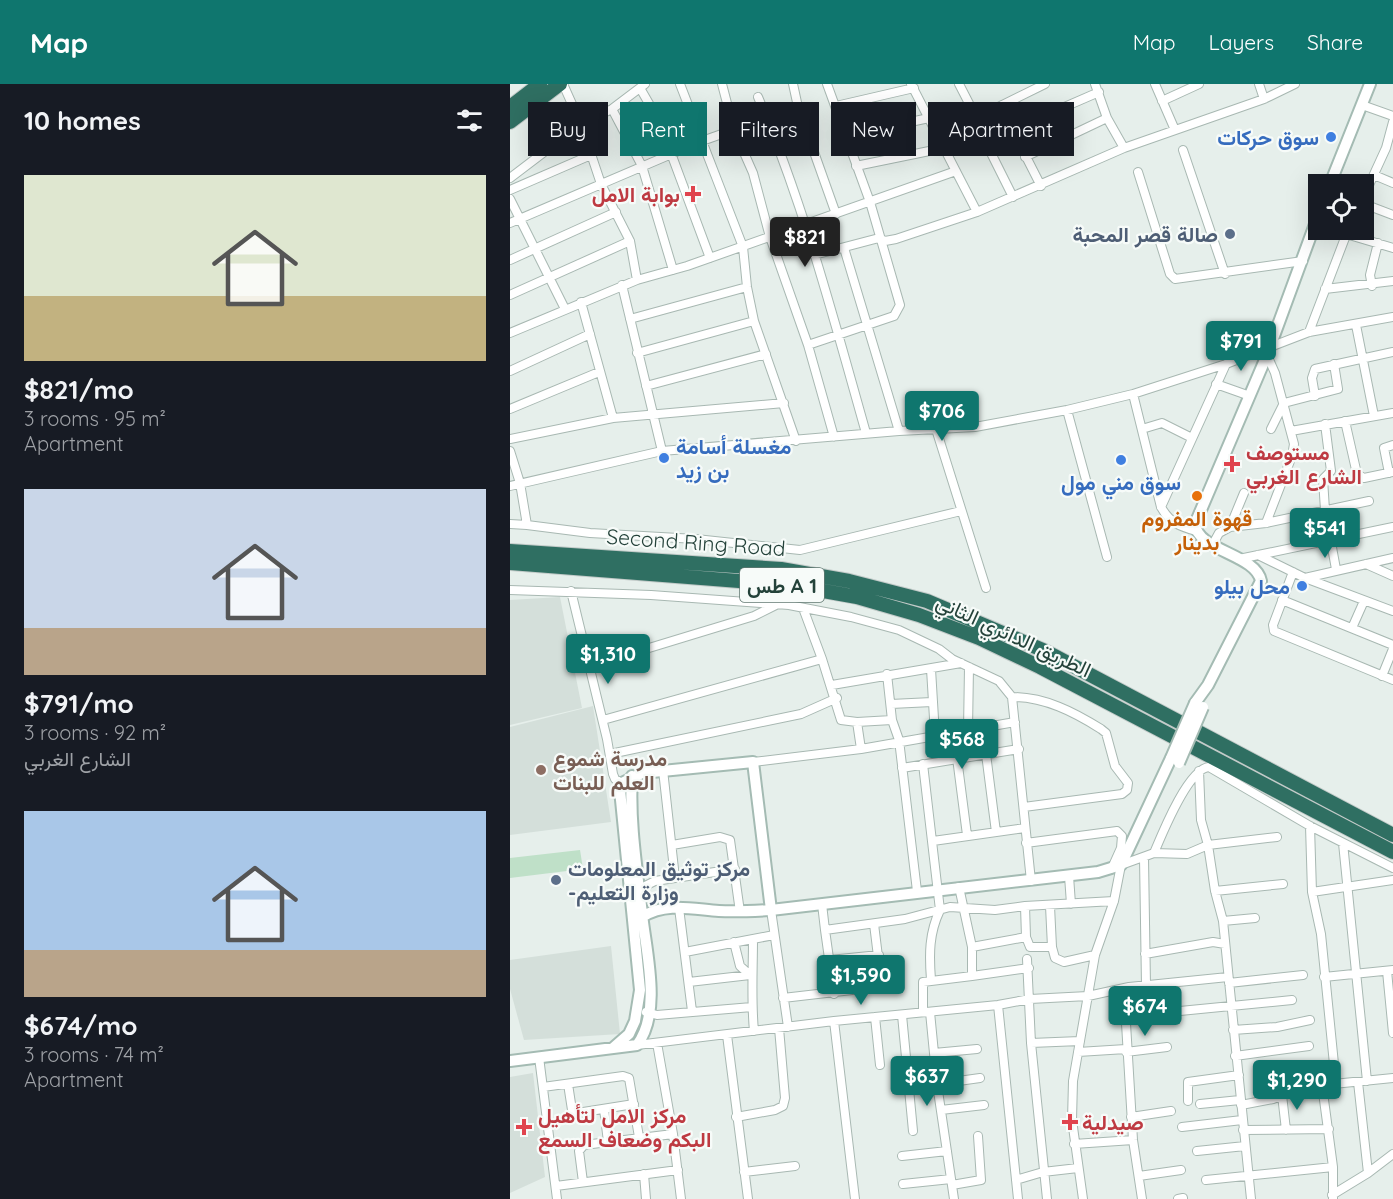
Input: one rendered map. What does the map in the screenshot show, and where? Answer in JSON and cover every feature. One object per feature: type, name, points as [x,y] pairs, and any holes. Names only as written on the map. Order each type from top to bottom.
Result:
[{"type":"highway","points":[[510,107],[540,84]]},
{"type":"highway","points":[[510,122],[562,84]]},
{"type":"highway","points":[[510,542],[601,556]]},
{"type":"highway","name":"Second Ring Road","points":[[510,551],[781,568],[849,581],[927,601],[1045,651]]},
{"type":"highway","name":"الطريق الدائري الثاني","points":[[510,562],[790,585],[857,597],[920,615],[979,638],[1040,667],[1393,852]]},
{"type":"highway","points":[[510,572],[601,571]]},
{"type":"highway","name":"الطريق الدائري الثاني","points":[[1045,651],[1393,835]]},
{"type":"street","points":[[562,84],[571,102]]},
{"type":"street","points":[[680,84],[687,102]]},
{"type":"street","points":[[722,84],[727,102]]},
{"type":"street","points":[[793,84],[797,102]]},
{"type":"street","points":[[827,84],[834,102]]},
{"type":"street","points":[[959,84],[967,102]]},
{"type":"street","points":[[1008,102],[1045,84]]},
{"type":"street","points":[[1095,84],[1107,118],[1124,148]]},
{"type":"street","points":[[1155,84],[1175,130]]},
{"type":"street","points":[[1162,101],[1199,84]]},
{"type":"street","points":[[1259,84],[1264,99]]},
{"type":"street","points":[[814,255],[879,238],[885,241],[896,239],[977,212],[1124,148],[1264,99],[1295,84]]},
{"type":"street","points":[[1334,174],[1370,84]]},
{"type":"street","points":[[608,111],[642,86],[650,102]]},
{"type":"street","points":[[851,102],[913,86],[928,116]]},
{"type":"street","points":[[1074,103],[1099,92]]},
{"type":"street","points":[[758,97],[760,102]]},
{"type":"street","points":[[1362,105],[1393,116]]},
{"type":"street","points":[[612,109],[642,166],[673,270]]},
{"type":"street","points":[[1041,186],[1025,158],[1107,118]]},
{"type":"street","points":[[1393,122],[1389,149],[1374,175],[1393,183]]},
{"type":"street","points":[[1183,150],[1224,274]]},
{"type":"street","points":[[856,166],[928,151]]},
{"type":"street","points":[[707,154],[742,247],[754,321],[796,441]]},
{"type":"street","points":[[510,178],[538,156]]},
{"type":"street","points":[[510,189],[586,156]]},
{"type":"street","points":[[592,156],[601,184],[630,242],[637,280]]},
{"type":"street","points":[[510,223],[665,156]]},
{"type":"street","points":[[671,156],[710,258]]},
{"type":"street","points":[[745,156],[753,173],[770,237],[808,345],[834,437]]},
{"type":"street","points":[[780,156],[814,255],[866,433]]},
{"type":"street","points":[[815,156],[836,214]]},
{"type":"street","points":[[808,345],[894,316],[900,305],[870,202],[852,156]]},
{"type":"street","points":[[948,156],[977,212]]},
{"type":"street","points":[[993,156],[1013,197]]},
{"type":"street","points":[[510,333],[622,285],[710,258],[956,171]]},
{"type":"street","points":[[1138,171],[1172,277],[1183,280],[1303,261]]},
{"type":"street","points":[[510,199],[537,248],[566,309]]},
{"type":"street","points":[[1374,208],[1393,215]]},
{"type":"street","points":[[510,260],[616,212]]},
{"type":"street","points":[[1196,531],[1195,524],[1250,396],[1310,240]]},
{"type":"street","points":[[1309,332],[1344,240]]},
{"type":"street","points":[[1370,240],[1393,248]]},
{"type":"street","points":[[510,295],[630,242]]},
{"type":"street","points":[[1372,286],[1370,275],[1378,243]]},
{"type":"street","points":[[844,248],[899,431]]},
{"type":"street","points":[[1325,289],[1372,286],[1393,281]]},
{"type":"street","points":[[622,285],[662,451]]},
{"type":"street","points":[[630,319],[747,287]]},
{"type":"street","points":[[581,303],[613,418]]},
{"type":"street","points":[[510,486],[662,451],[796,441],[866,433],[975,427],[1067,410],[1133,394],[1268,351],[1309,332],[1393,317]]},
{"type":"street","points":[[637,353],[754,321]]},
{"type":"street","points":[[1356,325],[1374,416]]},
{"type":"street","points":[[510,371],[590,334]]},
{"type":"street","points":[[1266,523],[1292,456],[1294,444],[1268,351]]},
{"type":"street","points":[[1316,396],[1312,378],[1314,370],[1393,352]]},
{"type":"street","points":[[646,386],[766,354]]},
{"type":"street","points":[[1161,507],[1226,364]]},
{"type":"street","points":[[1284,403],[1338,389],[1335,364]]},
{"type":"street","points":[[510,409],[599,372]]},
{"type":"street","points":[[1216,384],[1250,396]]},
{"type":"street","points":[[1117,866],[1175,760],[1208,686],[1261,581],[1258,572],[1239,559],[1196,531],[1178,526],[1169,520],[1161,507],[1133,394]]},
{"type":"street","points":[[510,439],[613,418],[784,403]]},
{"type":"street","points":[[1271,429],[1284,403]]},
{"type":"street","points":[[1067,410],[1107,557]]},
{"type":"street","points":[[1291,431],[1393,413]]},
{"type":"street","points":[[1346,421],[1357,474],[1364,478],[1391,472],[1384,448],[1393,445]]},
{"type":"street","points":[[1142,429],[1162,423],[1192,438]]},
{"type":"street","points":[[1325,424],[1331,471],[1323,479],[1325,510],[1336,569]]},
{"type":"street","points":[[936,429],[986,588]]},
{"type":"street","points":[[510,451],[520,483],[527,525]]},
{"type":"street","points":[[1230,527],[1244,493]]},
{"type":"street","points":[[1213,544],[1221,531],[1230,527],[1266,523],[1370,501]]},
{"type":"street","points":[[510,524],[590,533],[685,538],[800,549],[961,511]]},
{"type":"street","points":[[1239,559],[1393,527]]},
{"type":"street","points":[[1258,555],[1305,578],[1393,611]]},
{"type":"street","points":[[1305,578],[1336,569],[1393,558]]},
{"type":"street","points":[[1364,563],[1393,576]]},
{"type":"street","points":[[1293,572],[1273,625],[1274,631],[1393,680]]},
{"type":"street","points":[[510,590],[571,591],[777,604],[803,608],[886,625],[939,649],[961,663],[999,681],[1012,697],[1031,881]]},
{"type":"street","points":[[571,591],[603,720],[613,774],[627,786]]},
{"type":"street","points":[[1282,600],[1393,645]]},
{"type":"street","points":[[1352,628],[1364,601]]},
{"type":"street","points":[[590,666],[753,616],[777,604]]},
{"type":"street","points":[[803,608],[837,699],[841,720],[857,722],[892,720]]},
{"type":"street","points":[[1382,676],[1393,649]]},
{"type":"street","points":[[603,720],[822,659]]},
{"type":"street","points":[[832,685],[961,663]]},
{"type":"street","points":[[968,730],[969,667]]},
{"type":"street","points":[[931,669],[935,735]]},
{"type":"street","points":[[887,674],[892,720],[899,740],[917,891]]},
{"type":"street","points":[[1012,697],[1026,697],[1056,706],[1101,729],[1106,733],[1114,766],[1128,783],[1127,790],[1122,794],[1024,807]]},
{"type":"street","points":[[610,754],[801,714],[837,699]]},
{"type":"street","points":[[891,704],[932,702]]},
{"type":"street","points":[[857,722],[861,749]]},
{"type":"street","points":[[613,1048],[629,1034],[643,1010],[651,970],[642,917],[627,786],[632,776],[663,770],[861,749],[899,740],[1015,722]]},
{"type":"street","points":[[902,768],[1019,749]]},
{"type":"street","points":[[986,754],[996,831]]},
{"type":"street","points":[[957,758],[967,835]]},
{"type":"street","points":[[753,762],[774,935],[788,1027]]},
{"type":"street","points":[[923,764],[940,910],[933,925],[929,948],[931,980]]},
{"type":"street","points":[[1154,853],[1171,815],[1199,771],[1209,767],[1310,826],[1393,868]]},
{"type":"street","points":[[663,770],[675,878]]},
{"type":"street","points":[[1199,771],[1201,820],[1223,921],[1251,1199]]},
{"type":"street","points":[[627,786],[620,790],[626,877],[643,1010],[643,1034],[637,1045]]},
{"type":"street","points":[[1310,826],[1312,892],[1321,934],[1336,1084]]},
{"type":"street","points":[[933,841],[1025,828]]},
{"type":"street","points":[[1026,843],[1117,831],[1122,836],[1113,901],[1095,955],[1072,1093],[1074,1144],[1083,1199]]},
{"type":"street","points":[[672,845],[726,837],[732,845],[740,912]]},
{"type":"street","points":[[642,917],[655,909],[680,908],[740,912],[771,910],[917,891],[1031,881],[1117,866],[1154,853],[1187,854],[1208,845],[1277,837]]},
{"type":"street","points":[[1343,843],[1367,1081]]},
{"type":"street","points":[[1144,858],[1146,986]]},
{"type":"street","points":[[639,889],[655,881],[735,869]]},
{"type":"street","points":[[1069,876],[1071,904]]},
{"type":"street","points":[[1312,892],[1393,879]]},
{"type":"street","points":[[1215,891],[1283,884]]},
{"type":"street","points":[[959,887],[972,946],[972,976]]},
{"type":"street","points":[[825,930],[874,924],[964,907],[995,910],[1113,901]]},
{"type":"street","points":[[822,904],[834,994]]},
{"type":"street","points":[[1025,906],[1026,937],[1030,947],[1052,947]]},
{"type":"street","points":[[1050,906],[1052,947],[1055,958],[1059,961],[1095,955]]},
{"type":"street","points":[[680,908],[692,1011]]},
{"type":"street","points":[[1223,921],[1255,918]]},
{"type":"street","points":[[783,998],[834,994],[878,987],[881,981],[874,924]]},
{"type":"street","points":[[685,952],[774,935]]},
{"type":"street","points":[[972,946],[1026,937]]},
{"type":"street","points":[[753,939],[753,966],[750,975],[753,1031]]},
{"type":"street","points":[[734,942],[740,966],[750,975]]},
{"type":"street","points":[[1145,954],[1213,942],[1225,944]]},
{"type":"street","points":[[830,960],[879,955]]},
{"type":"street","points":[[1027,959],[1031,1043],[1035,1063],[1047,1199]]},
{"type":"street","points":[[954,1199],[934,1053],[921,984],[931,980],[1029,968]]},
{"type":"street","points":[[1324,977],[1390,970],[1393,1033]]},
{"type":"street","points":[[689,982],[750,975]]},
{"type":"street","points":[[510,1061],[834,1021],[998,1005],[1030,999],[1088,996],[1146,986],[1303,975]]},
{"type":"street","points":[[1124,990],[1131,1117],[1142,1199]]},
{"type":"street","points":[[1180,1011],[1292,1000]]},
{"type":"street","points":[[998,1005],[1018,1199]]},
{"type":"street","points":[[643,1010],[657,1015],[752,1007]]},
{"type":"street","points":[[902,1015],[913,1131]]},
{"type":"street","points":[[875,1017],[880,1065]]},
{"type":"street","points":[[1233,1030],[1277,1027],[1310,1020]]},
{"type":"street","points":[[834,1021],[855,1199]]},
{"type":"street","points":[[736,1117],[775,1110],[783,1106],[785,1098],[778,1028]]},
{"type":"street","points":[[727,1035],[747,1199]]},
{"type":"street","points":[[1031,1043],[1080,1041]]},
{"type":"street","points":[[657,1042],[673,1134],[681,1199]]},
{"type":"street","points":[[1235,1056],[1309,1046]]},
{"type":"street","points":[[1078,1052],[1167,1047]]},
{"type":"street","points":[[934,1053],[978,1049]]},
{"type":"street","points":[[539,1057],[557,1199]]},
{"type":"street","points":[[1188,1101],[1188,1082],[1239,1075]]},
{"type":"street","points":[[543,1087],[626,1077],[631,1080],[639,1137]]},
{"type":"street","points":[[937,1084],[980,1078]]},
{"type":"street","points":[[1200,1104],[1241,1103],[1282,1095],[1304,1087],[1393,1078]]},
{"type":"street","points":[[1358,1082],[1368,1173]]},
{"type":"street","points":[[568,1084],[572,1110],[578,1113],[634,1104]]},
{"type":"street","points":[[1322,1085],[1333,1167],[1333,1197]]},
{"type":"street","points":[[1282,1095],[1286,1130]]},
{"type":"street","points":[[941,1110],[984,1105]]},
{"type":"street","points":[[604,1109],[608,1142]]},
{"type":"street","points":[[1131,1117],[1171,1111]]},
{"type":"street","points":[[1182,1127],[1242,1120]]},
{"type":"street","points":[[1243,1130],[1329,1129]]},
{"type":"street","points":[[583,1182],[580,1148],[584,1145],[673,1134]]},
{"type":"street","points":[[903,1184],[981,1180],[978,1136]]},
{"type":"street","points":[[1074,1144],[1133,1140]]},
{"type":"street","points":[[1197,1151],[1245,1146]]},
{"type":"street","points":[[902,1156],[947,1151]]},
{"type":"street","points":[[1333,1197],[1393,1154]]},
{"type":"street","points":[[744,1172],[795,1166]]},
{"type":"street","points":[[1206,1180],[1333,1167]]},
{"type":"street","points":[[1016,1180],[1043,1172],[1078,1168]]},
{"type":"street","points":[[556,1186],[678,1170]]},
{"type":"street","points":[[1139,1176],[1181,1170]]},
{"type":"street","points":[[644,1174],[646,1199]]},
{"type":"street","points":[[1178,1199],[1183,1198]]},
{"type":"shaded area","points":[[560,597],[582,708],[510,725],[510,600]]},
{"type":"shaded area","points":[[593,706],[611,822],[510,835],[510,727]]},
{"type":"shaded area","points":[[611,946],[620,1034],[524,1040],[510,989],[510,960]]},
{"type":"shaded area","name":"مركز الامل لتأهيل البكم وضعاف السمع","points":[[533,1073],[545,1177],[510,1193],[510,1077]]},
{"type":"green space","points":[[580,850],[583,869],[510,878],[510,858]]},
{"type":"place","name":"سوق حركات","points":[[1331,137]]},
{"type":"place","name":"بوابة الامل","points":[[693,194]]},
{"type":"place","name":"صالة قصر المحبة","points":[[1230,234]]},
{"type":"place","name":"مغسلة أسامة بن زيد","points":[[664,458]]},
{"type":"place","name":"سوق مني مول","points":[[1121,460]]},
{"type":"place","name":"مستوصف الشارع الغربي","points":[[1232,464]]},
{"type":"place","name":"قهوة المفروم بدينار","points":[[1197,496]]},
{"type":"place","name":"محل بيلو","points":[[1302,586]]},
{"type":"place","name":"مدرسة شموع العلم للبنات","points":[[541,770]]},
{"type":"place","name":"مركز توثيق المعلومات -وزارة التعليم","points":[[556,880]]},
{"type":"place","name":"صيدلية","points":[[1070,1122]]},
{"type":"place","name":"مركز الامل لتأهيل البكم وضعاف السمع","points":[[524,1127]]}]
